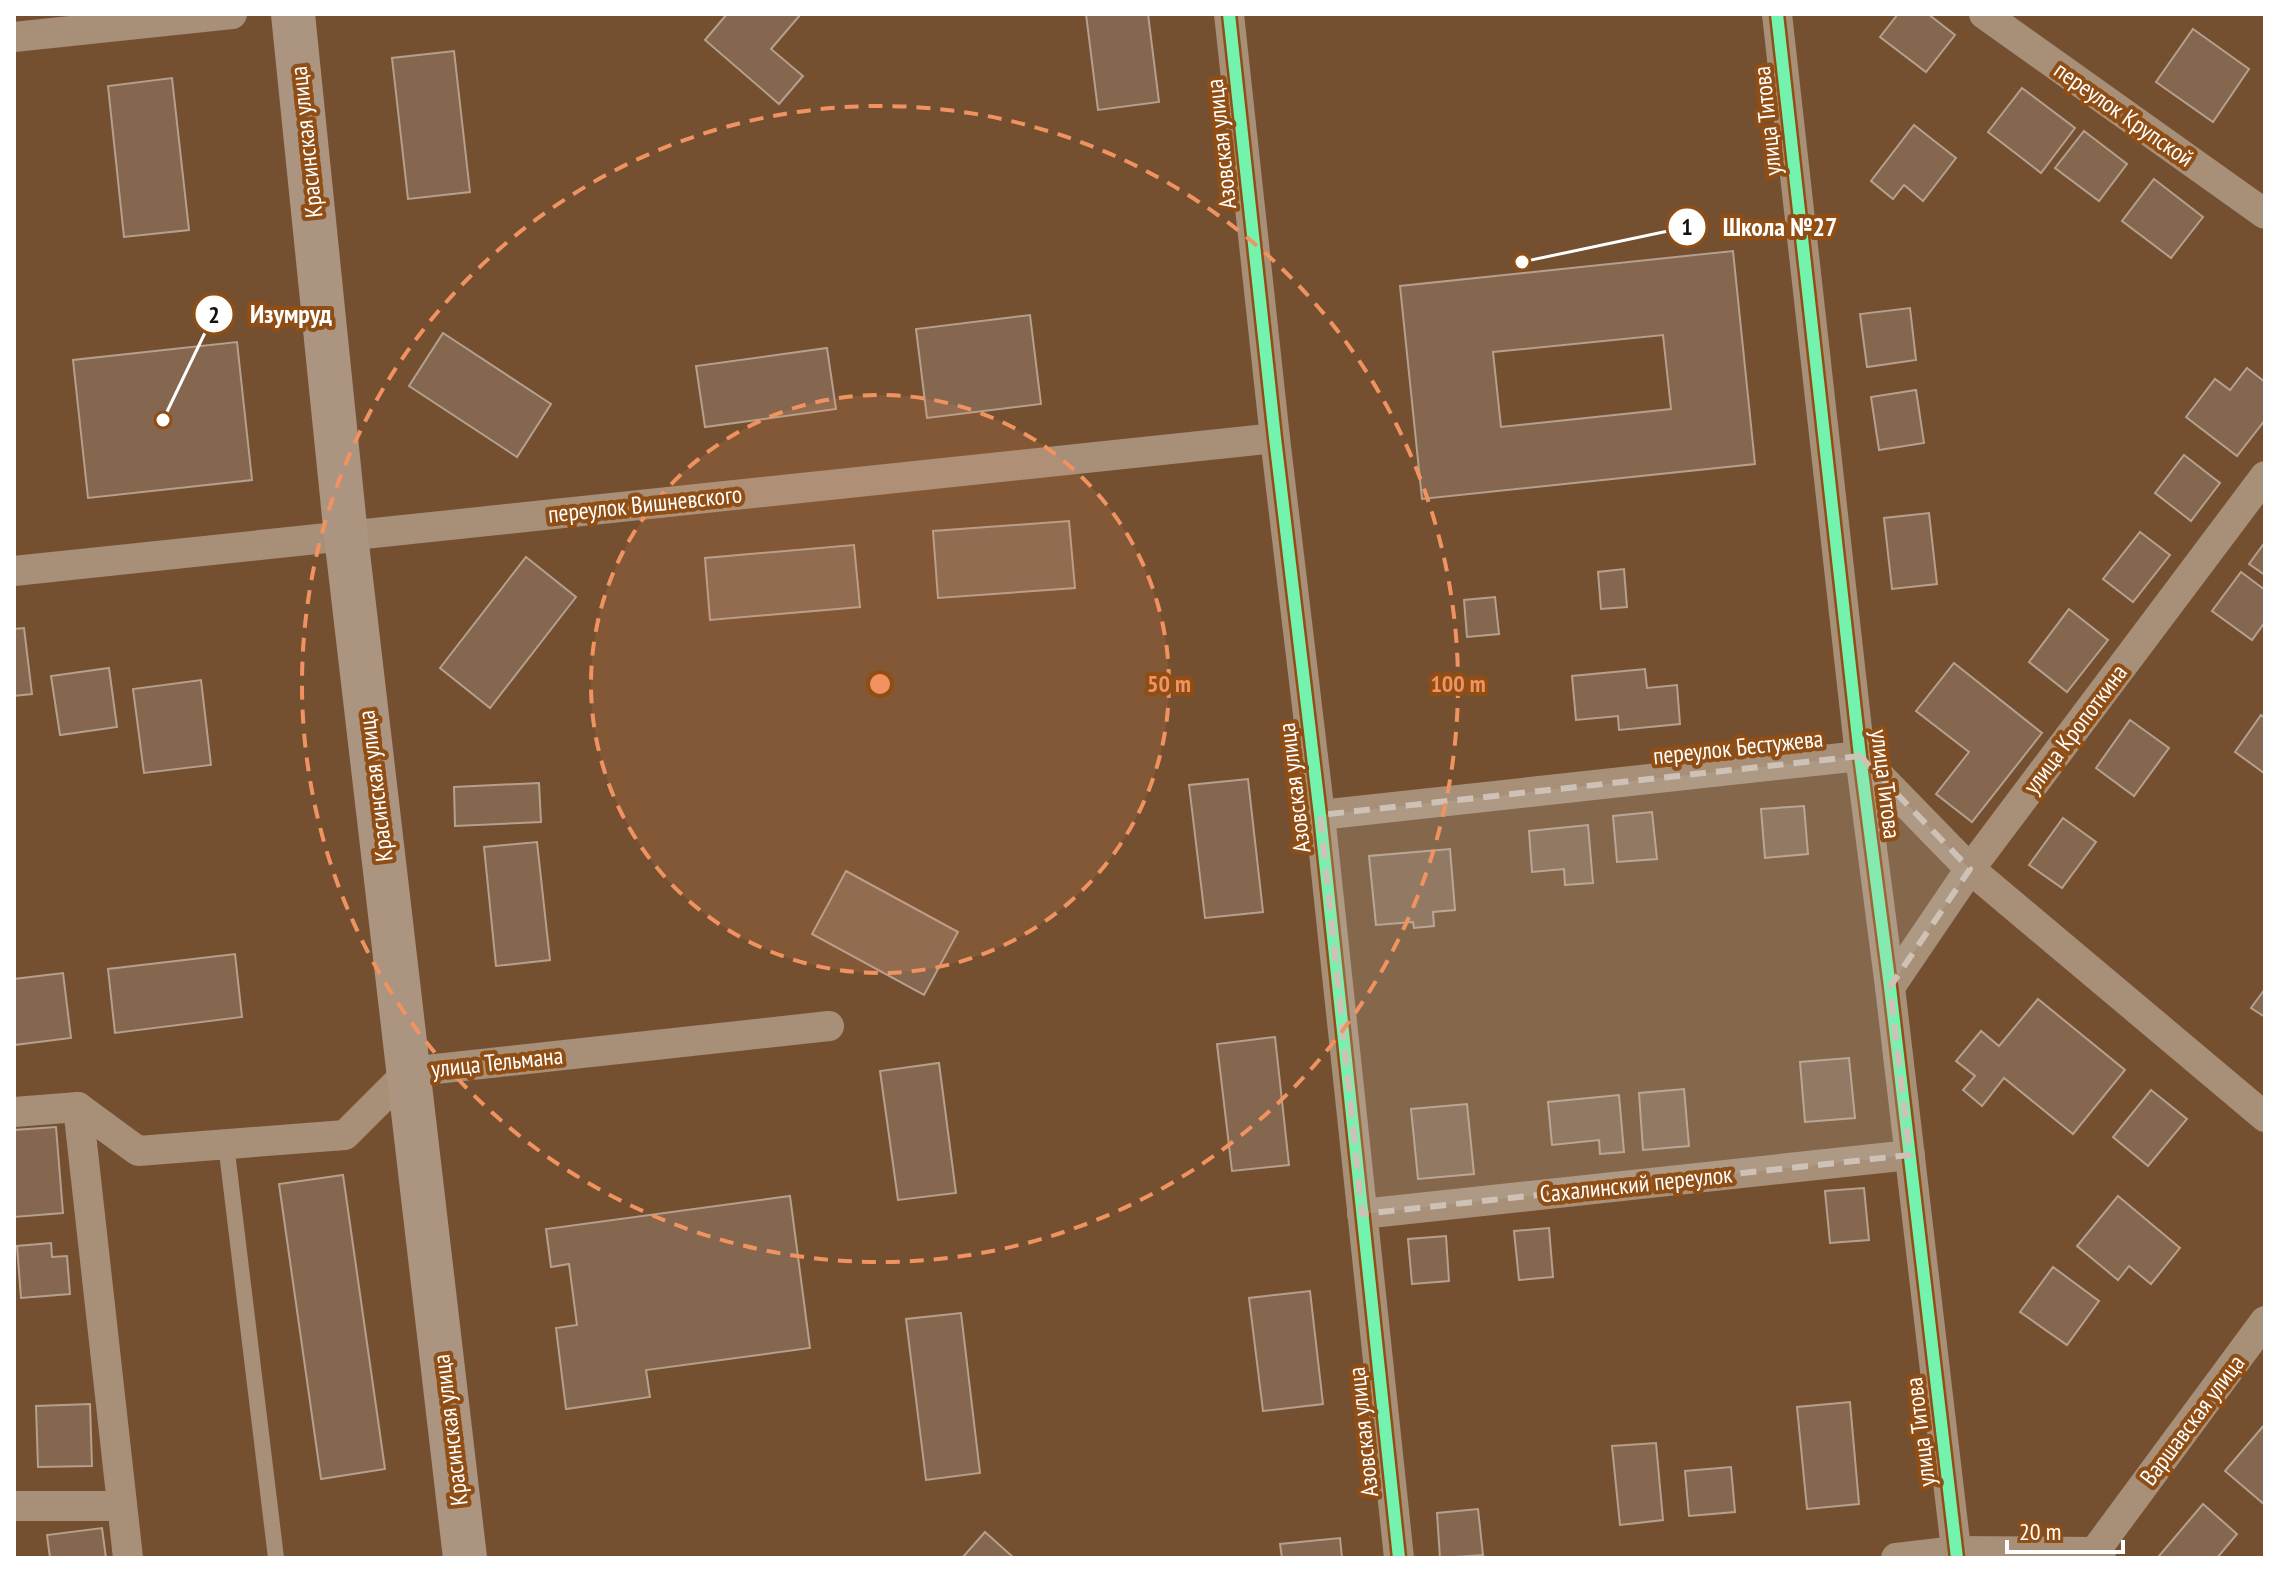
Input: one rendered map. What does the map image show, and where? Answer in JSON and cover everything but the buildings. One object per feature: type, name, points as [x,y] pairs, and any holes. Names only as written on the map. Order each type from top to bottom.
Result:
[{"type":"main road","name":"Красинская улица","points":[[293,14],[346,536],[465,1558]]},
{"type":"street","points":[[14,37],[232,14]]},
{"type":"street","name":"Азовская улица","points":[[1229,14],[1320,815],[1399,1558]]},
{"type":"street","name":"улица Титова","points":[[1777,14],[1860,756],[1957,1555]]},
{"type":"street","name":"переулок Крупской","points":[[1984,14],[2265,214]]},
{"type":"street","name":"переулок Вишневского","points":[[14,571],[1275,438]]},
{"type":"street","name":"улица Кропоткина","points":[[1890,987],[1970,869],[2265,476]]},
{"type":"street","name":"переулок Бестужева","points":[[1320,815],[1860,756],[1970,869],[2265,1117]]},
{"type":"street","name":"улица Тельмана","points":[[78,1107],[138,1151],[345,1135],[408,1072],[829,1026]]},
{"type":"street","points":[[14,1112],[78,1107],[128,1558]]},
{"type":"street","name":"Сахалинский переулок","points":[[1362,1214],[1910,1155]]},
{"type":"street","name":"Варшавская улица","points":[[2095,1556],[2265,1321]]},
{"type":"street","points":[[14,1506],[122,1506]]},
{"type":"street","points":[[1896,1558],[2095,1556]]},
{"type":"lane","points":[[226,1144],[276,1558]]},
{"type":"highlighted area","points":[[1860,756],[1970,869],[1890,987],[1910,1155],[1362,1214],[1320,815]]},
{"type":"cycle path","points":[[1229,14],[1320,815],[1399,1558]]},
{"type":"cycle path","points":[[1777,14],[1860,756],[1957,1558]]},
{"type":"place","name":"Школа №27","points":[[1522,262]]},
{"type":"place","name":"Изумруд","points":[[163,420]]}]
